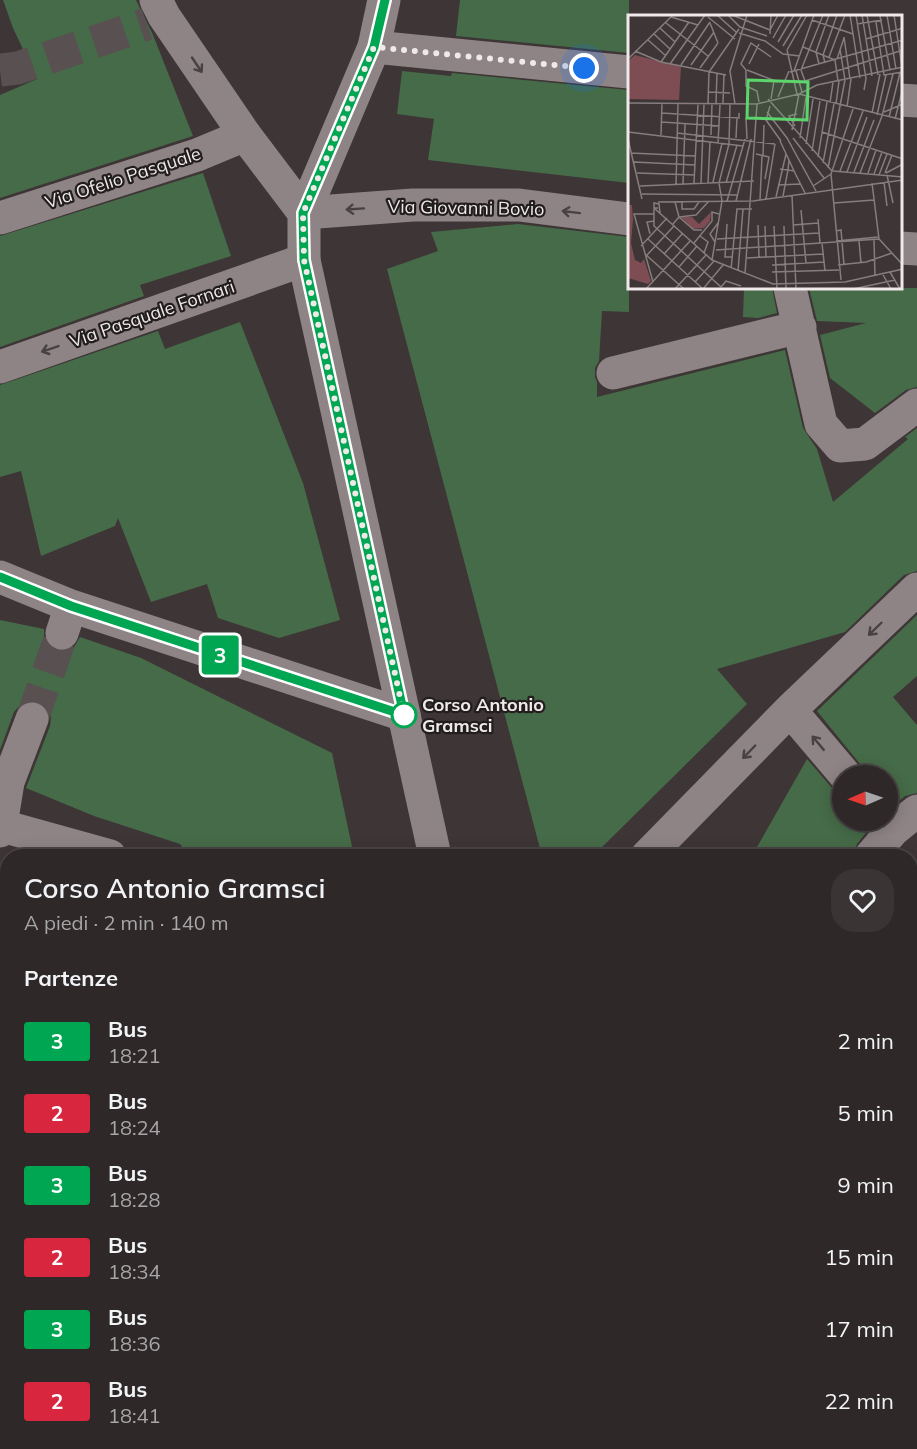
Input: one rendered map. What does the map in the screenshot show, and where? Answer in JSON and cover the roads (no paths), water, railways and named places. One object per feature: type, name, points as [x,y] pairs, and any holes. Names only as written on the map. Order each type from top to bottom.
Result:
[{"type":"street","points":[[384,0],[374,47],[303,213],[304,260],[433,849]]},
{"type":"street","points":[[156,13],[303,213]]},
{"type":"street","points":[[374,47],[628,72]]},
{"type":"street","points":[[902,100],[917,101]]},
{"type":"street","name":"Via Ofelio Pasquale","points":[[0,218],[197,155],[245,135]]},
{"type":"street","name":"Via Giovanni Bovio","points":[[303,213],[413,205],[519,205],[628,219]]},
{"type":"street","points":[[902,248],[917,249]]},
{"type":"street","name":"Via Pasquale Fornari","points":[[0,367],[304,260]]},
{"type":"street","points":[[791,290],[821,424],[840,446],[865,444],[917,405]]},
{"type":"street","points":[[613,373],[800,327]]},
{"type":"street","points":[[0,577],[66,619],[404,715]]},
{"type":"street","points":[[654,849],[790,710],[917,589]]},
{"type":"street","points":[[790,710],[837,765]]},
{"type":"street","points":[[32,719],[8,782],[1,828],[83,849]]},
{"type":"street","points":[[876,849],[890,831]]},
{"type":"tunnel","points":[[0,70],[18,68],[147,24]]},
{"type":"tunnel","points":[[32,719],[62,633]]},
{"type":"place","name":"Corso Antonio Gramsci","points":[[404,715]]}]
